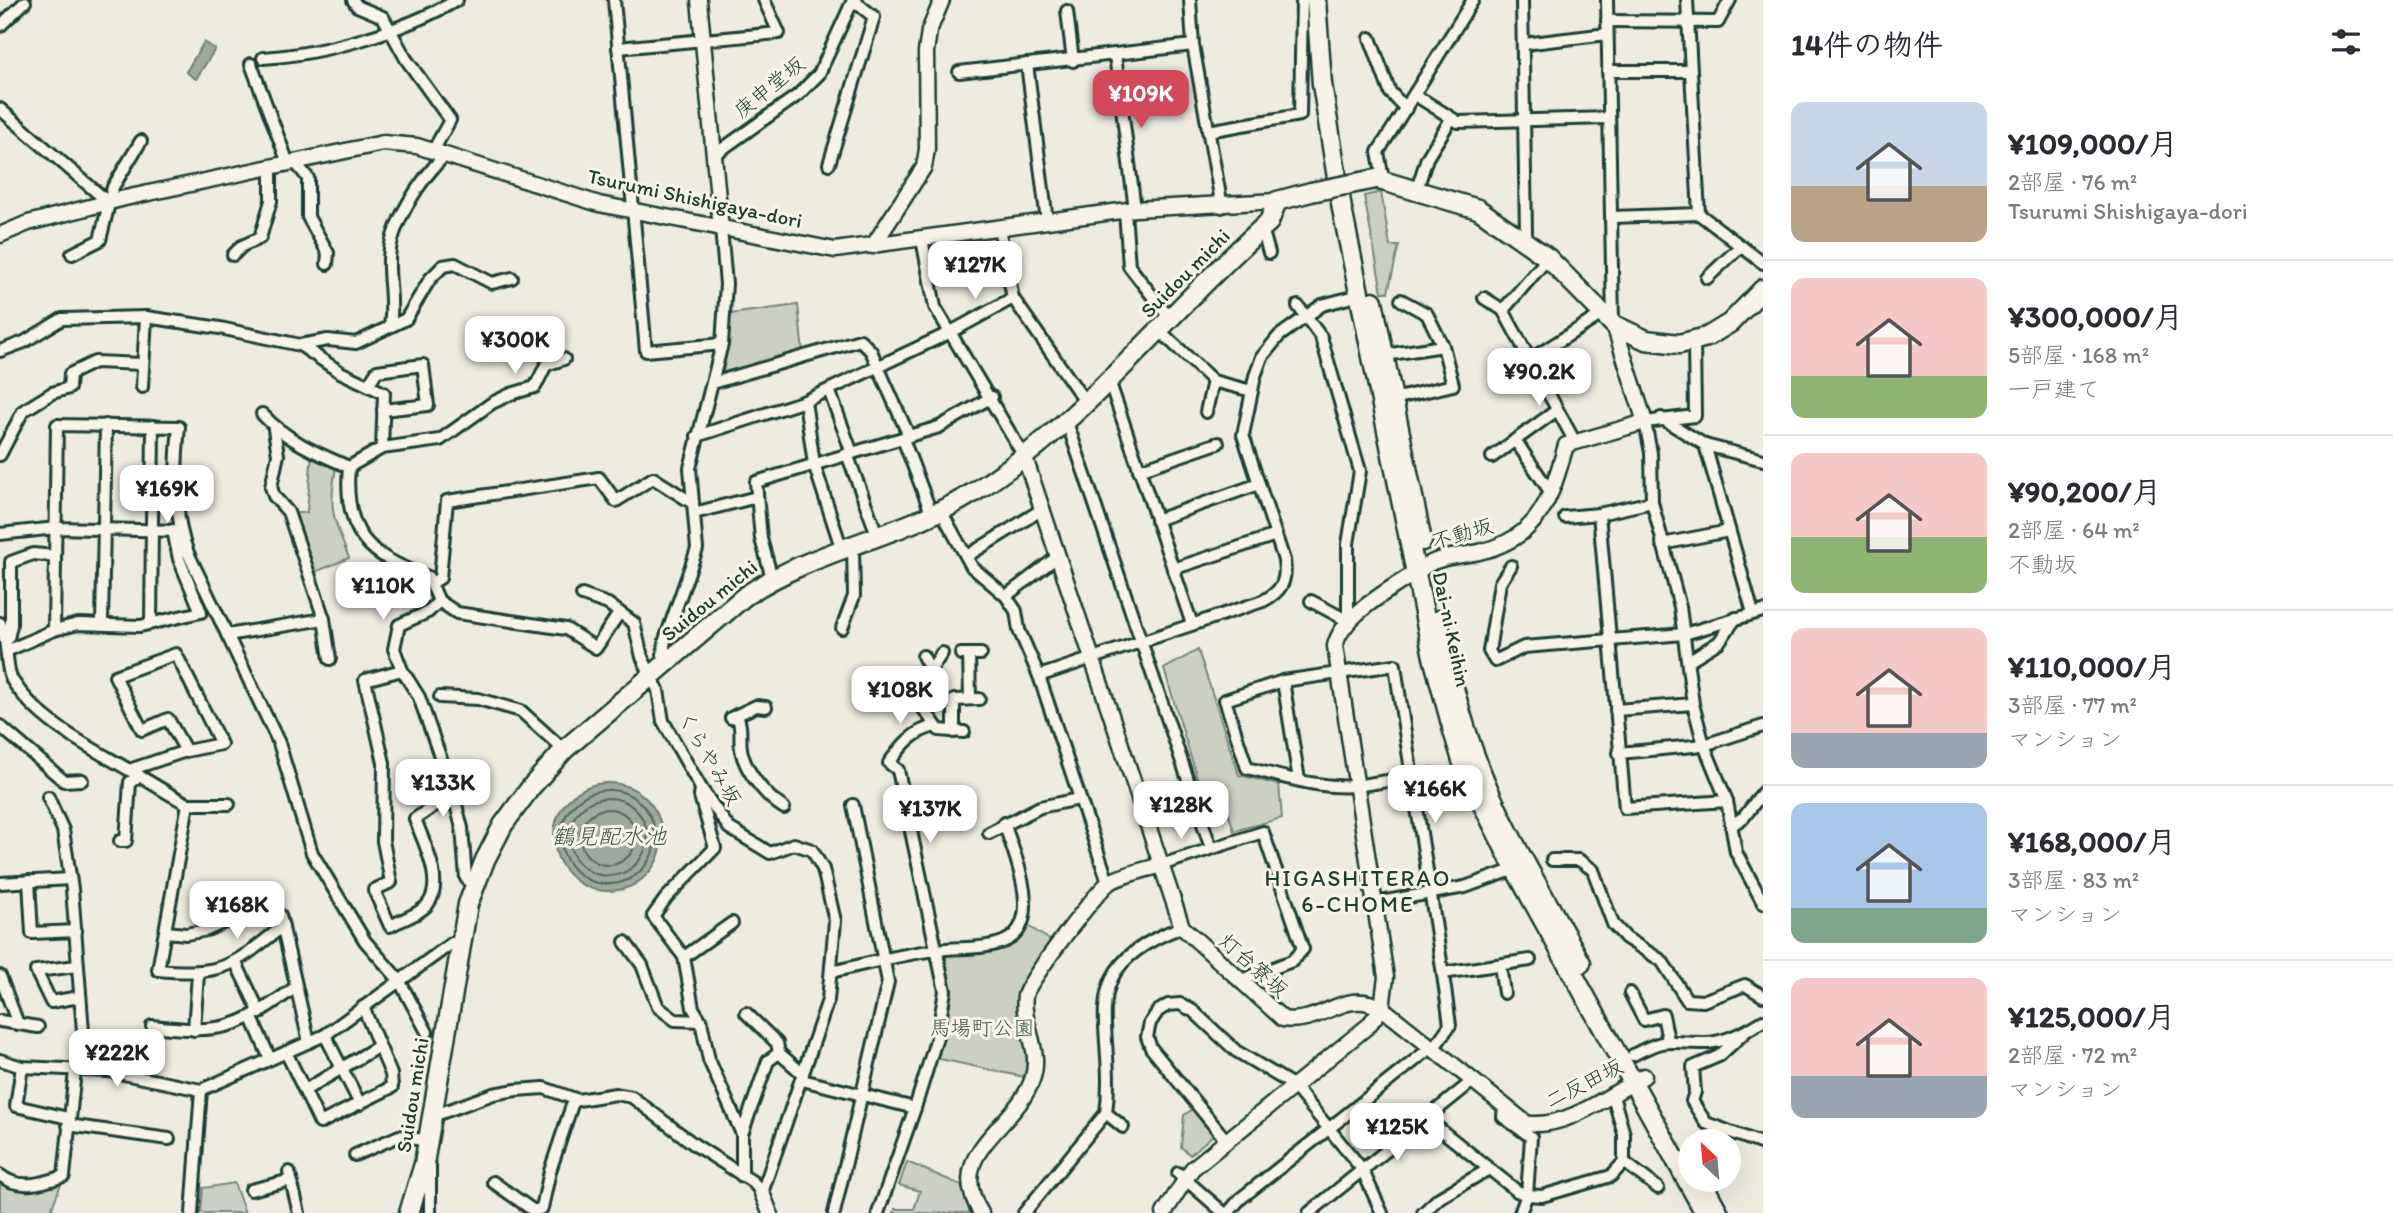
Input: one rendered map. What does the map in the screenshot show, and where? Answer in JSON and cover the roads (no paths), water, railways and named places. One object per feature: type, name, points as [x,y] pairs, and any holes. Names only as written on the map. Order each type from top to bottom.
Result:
[{"type":"main road","name":"Dai-ni Keihin","points":[[1316,0],[1322,84],[1342,209],[1360,295],[1421,568],[1454,689],[1478,764],[1500,814],[1633,1055],[1639,1079],[1705,1213]]},
{"type":"main road","name":"Dai-ni Keihin","points":[[1328,0],[1344,154],[1393,399],[1433,657],[1457,743],[1482,804],[1515,869],[1678,1142]]},
{"type":"main road","points":[[1379,179],[1473,206],[1548,258],[1608,319],[1646,340],[1679,344],[1694,340],[1730,323],[1763,289]]},
{"type":"main road","name":"Tsurumi Shishigaya-dori","points":[[1277,201],[1379,179]]},
{"type":"main road","name":"Suidou michi","points":[[409,1213],[424,1164],[459,944],[474,888],[503,825],[531,787],[564,750],[745,596],[772,578],[936,513],[1025,458],[1068,422],[1269,222],[1277,201]]},
{"type":"main road","points":[[1708,1192],[1719,1213]]},
{"type":"street","points":[[353,0],[357,6],[379,13],[406,59],[450,120],[439,153],[402,214],[388,256],[393,311],[390,325]]},
{"type":"street","points":[[263,58],[339,44],[423,20],[457,0]]},
{"type":"street","points":[[614,0],[646,351],[722,344]]},
{"type":"street","points":[[669,662],[663,655],[666,640],[697,549],[690,468],[722,344],[726,284],[699,0]]},
{"type":"street","points":[[618,48],[779,33],[764,0]]},
{"type":"street","points":[[829,164],[874,17],[853,0]]},
{"type":"street","name":"庚申堂坂","points":[[714,155],[797,94],[819,74],[853,0]]},
{"type":"street","points":[[873,246],[925,167],[926,52],[929,31],[942,0]]},
{"type":"street","points":[[1190,0],[1193,45],[1222,207]]},
{"type":"street","points":[[1208,131],[1300,115],[1302,0]]},
{"type":"street","points":[[1379,179],[1378,152],[1473,0]]},
{"type":"street","points":[[1522,0],[1526,232],[1522,239]]},
{"type":"street","points":[[1607,0],[1612,217],[1608,319],[1645,422],[1651,453],[1652,502],[1684,634],[1693,704],[1703,745],[1727,801],[1736,852],[1763,903]]},
{"type":"street","points":[[1686,0],[1699,214]]},
{"type":"street","points":[[1607,21],[1687,19],[1718,22],[1730,0]]},
{"type":"street","points":[[0,26],[25,2]]},
{"type":"street","points":[[1067,11],[1073,61]]},
{"type":"street","points":[[1524,44],[1607,34]]},
{"type":"street","points":[[1370,37],[1390,92],[1406,109]]},
{"type":"street","points":[[959,72],[1073,61],[1193,45]]},
{"type":"street","points":[[1115,55],[1130,210],[1129,266],[1165,326],[1213,382],[1252,391]]},
{"type":"street","points":[[251,64],[291,162],[308,178],[308,217],[328,253],[327,264]]},
{"type":"street","points":[[1027,64],[1047,222]]},
{"type":"street","points":[[1608,71],[1689,71]]},
{"type":"street","points":[[1415,95],[1458,122],[1609,118]]},
{"type":"street","points":[[0,108],[108,202]]},
{"type":"street","points":[[1417,189],[1427,158],[1451,119]]},
{"type":"street","points":[[72,254],[100,240],[113,187],[141,141]]},
{"type":"street","name":"Tsurumi Shishigaya-dori","points":[[0,235],[28,223],[108,202],[383,143],[417,146],[634,213],[823,249],[873,246],[1172,205],[1222,207],[1277,201]]},
{"type":"street","points":[[233,255],[242,246],[261,237],[271,201],[271,167]]},
{"type":"street","points":[[1612,217],[1699,214],[1763,263]]},
{"type":"street","points":[[999,228],[1013,298],[1086,403]]},
{"type":"street","points":[[1262,228],[1269,253]]},
{"type":"street","points":[[922,239],[935,307],[992,397],[1025,458],[1182,927],[1140,947],[1122,963],[1111,982],[1102,1018],[1109,1095],[1106,1112],[1024,1213]]},
{"type":"street","points":[[1707,278],[1741,246]]},
{"type":"street","points":[[1503,310],[1548,258]]},
{"type":"street","points":[[300,345],[328,340],[356,343],[406,319],[430,279],[443,266],[454,264],[492,283],[512,278]]},
{"type":"street","points":[[1039,676],[1263,601],[1278,592],[1286,573],[1276,535],[1241,436],[1252,391],[1266,351],[1305,316],[1322,305],[1360,295]]},
{"type":"street","points":[[697,436],[805,401],[951,332],[1013,298]]},
{"type":"street","points":[[1484,298],[1503,310],[1575,442],[1661,418],[1695,416],[1694,340]]},
{"type":"street","points":[[1393,399],[1453,385],[1443,346],[1427,314],[1401,300]]},
{"type":"street","points":[[1164,1213],[1181,1176],[1368,1026],[1381,1008],[1386,977],[1335,646],[1338,635],[1348,621],[1348,544],[1360,471],[1321,337],[1298,306]]},
{"type":"street","points":[[142,387],[146,317]]},
{"type":"street","points":[[0,351],[24,342],[62,319],[146,317],[220,328],[300,345],[340,372],[384,393],[382,448]]},
{"type":"street","points":[[1531,359],[1608,319]]},
{"type":"street","points":[[712,383],[856,340],[867,343],[936,513],[972,567],[1006,596],[1016,611],[1019,630],[1039,676],[1108,883]]},
{"type":"street","points":[[1385,355],[1443,346]]},
{"type":"street","points":[[349,467],[382,448],[440,440],[492,403],[535,387],[546,365],[564,359]]},
{"type":"street","points":[[0,455],[23,411],[52,393],[69,387],[70,374],[95,362],[142,364]]},
{"type":"street","points":[[368,385],[377,371],[423,365],[428,405],[383,410]]},
{"type":"street","points":[[1206,412],[1213,382]]},
{"type":"street","points":[[1106,383],[1112,389],[1192,624]]},
{"type":"street","points":[[829,390],[878,537]]},
{"type":"street","points":[[772,578],[761,539],[757,482],[939,427],[992,397]]},
{"type":"street","points":[[805,401],[814,464],[848,548],[854,596],[842,628]]},
{"type":"street","points":[[1492,457],[1557,410]]},
{"type":"street","points":[[262,414],[274,429],[312,451],[349,467]]},
{"type":"street","points":[[1661,418],[1705,445],[1763,460]]},
{"type":"street","points":[[1068,422],[1144,641],[1211,848]]},
{"type":"street","points":[[4,637],[54,630],[78,624],[140,626],[201,612],[179,559],[179,426],[57,425],[54,630]]},
{"type":"street","points":[[102,623],[106,425]]},
{"type":"street","points":[[151,623],[153,426]]},
{"type":"street","points":[[274,429],[278,455],[271,487],[274,496],[288,512],[324,619],[330,659]]},
{"type":"street","points":[[1515,440],[1551,493]]},
{"type":"street","name":"不動坂","points":[[1348,621],[1438,558],[1481,552],[1514,539],[1533,524],[1551,493],[1566,446],[1575,442]]},
{"type":"street","points":[[1139,470],[1218,443]]},
{"type":"street","points":[[1511,566],[1500,583],[1489,651],[1495,661],[1524,647],[1684,634],[1758,612],[1729,531],[1705,445]]},
{"type":"street","points":[[349,467],[349,504],[365,542],[392,564],[428,577],[439,601],[457,612],[566,629],[596,648],[619,613],[601,601],[582,595]]},
{"type":"street","points":[[432,583],[440,578],[447,501],[599,478],[616,501],[653,478],[693,508],[757,497]]},
{"type":"street","points":[[1156,520],[1259,484]]},
{"type":"street","points":[[1565,517],[1599,514],[1652,502]]},
{"type":"street","points":[[967,556],[1041,510]]},
{"type":"street","points":[[1599,514],[1625,808],[1727,801]]},
{"type":"street","points":[[0,534],[56,528],[177,530]]},
{"type":"street","points":[[177,530],[214,613],[279,743],[312,853],[365,941],[399,980],[426,1032]]},
{"type":"street","points":[[1662,544],[1729,531]]},
{"type":"street","points":[[1172,569],[1276,535]]},
{"type":"street","points":[[55,555],[33,554],[11,562],[11,625],[4,637],[10,678],[54,723],[188,804],[229,804]]},
{"type":"street","points":[[1006,596],[1057,557]]},
{"type":"street","points":[[439,601],[428,612],[399,625],[394,649],[402,670],[419,696],[453,793],[462,828],[466,878],[474,888]]},
{"type":"street","points":[[1311,601],[1348,621]]},
{"type":"street","name":"くらやみ坂","points":[[619,613],[634,623],[642,657],[658,690],[663,721],[701,788],[729,828],[770,853],[794,844],[812,850],[823,869],[835,921],[831,972]]},
{"type":"street","points":[[1688,661],[1719,642],[1736,618]]},
{"type":"street","points":[[227,635],[324,619]]},
{"type":"street","points":[[932,668],[942,653]]},
{"type":"street","points":[[130,770],[186,751],[221,744],[176,654],[115,676],[142,730],[168,719],[186,751]]},
{"type":"street","points":[[923,656],[932,668],[933,675],[911,692],[939,730],[959,732],[954,700],[975,699],[970,654]]},
{"type":"street","points":[[1181,1176],[1226,1213],[1430,1047],[1450,1025],[1411,777],[1395,664],[1283,681],[1225,700],[1247,768],[1299,780],[1355,786],[1411,777],[1433,774]]},
{"type":"street","points":[[402,670],[365,680],[384,763],[383,841],[391,882],[374,890],[390,926],[427,906],[433,894],[428,854],[415,819],[453,793]]},
{"type":"street","points":[[1283,681],[1299,780]]},
{"type":"street","points":[[440,697],[478,699],[521,711],[564,750]]},
{"type":"street","points":[[1616,710],[1693,704]]},
{"type":"street","points":[[766,708],[755,706],[734,716],[743,729],[741,748],[748,768],[772,800],[784,808]]},
{"type":"street","points":[[0,726],[64,781],[82,780]]},
{"type":"street","points":[[878,1213],[937,1037],[946,991],[898,770],[889,762],[920,729],[935,726]]},
{"type":"street","points":[[1619,753],[1703,745],[1763,726]]},
{"type":"street","points":[[120,841],[127,841],[131,782],[140,776]]},
{"type":"street","points":[[701,788],[700,796],[715,848],[666,898],[653,916],[684,957],[693,1007],[701,1021],[713,1070],[742,1134]]},
{"type":"street","points":[[1732,825],[1744,817],[1763,792]]},
{"type":"street","points":[[0,1175],[11,1184],[41,1184],[64,1176],[68,1122],[80,1071],[76,931],[70,879],[63,831],[48,797]]},
{"type":"street","points":[[989,833],[1040,807],[1079,799]]},
{"type":"street","points":[[188,804],[158,970],[198,974],[235,961],[283,926]]},
{"type":"street","points":[[834,1213],[888,982],[886,960],[853,805]]},
{"type":"street","points":[[762,1193],[828,1000],[831,972],[937,950],[986,947],[1011,939],[1020,926],[1026,906],[1025,889],[1004,823]]},
{"type":"street","points":[[981,1213],[971,1191],[972,1166],[987,1140],[1017,1107],[1035,1070],[1033,1038],[1025,1012],[1026,988],[1108,883],[1263,832],[1303,949],[1292,961],[1239,981]]},
{"type":"street","points":[[1552,860],[1579,860],[1593,870],[1613,925],[1626,938],[1662,961],[1687,1000],[1703,1001],[1745,985],[1763,996]]},
{"type":"street","points":[[1375,903],[1465,887],[1515,869]]},
{"type":"street","points":[[0,883],[70,879]]},
{"type":"street","points":[[29,881],[32,933],[76,931]]},
{"type":"street","points":[[165,932],[186,934],[207,930],[232,919],[248,920],[280,915],[309,1042]]},
{"type":"street","points":[[684,957],[732,923]]},
{"type":"street","name":"灯台寮坂","points":[[1182,927],[1283,1019],[1308,1019],[1356,1000],[1367,1000],[1381,1008]]},
{"type":"street","points":[[625,942],[642,965],[659,1007],[674,1020],[701,1021]]},
{"type":"street","points":[[0,1060],[22,1067],[109,1071],[201,1090],[325,1035],[452,943],[459,944]]},
{"type":"street","points":[[1443,973],[1530,960]]},
{"type":"street","points":[[235,961],[270,1059]]},
{"type":"street","points":[[1500,965],[1504,993]]},
{"type":"street","points":[[77,966],[36,971],[51,1002],[79,997]]},
{"type":"street","points":[[194,1031],[198,974]]},
{"type":"street","points":[[0,976],[18,1024]]},
{"type":"street","points":[[152,1026],[194,1031],[215,1030],[256,1016],[296,987]]},
{"type":"street","points":[[1630,993],[1644,1020],[1663,1015],[1668,1040]]},
{"type":"street","points":[[1225,1139],[1152,1048],[1147,1037],[1150,1023],[1158,1011],[1168,1005],[1188,1007],[1236,1051],[1293,1086],[1362,1169],[1382,1213]]},
{"type":"street","points":[[286,1052],[320,1122],[392,1087],[363,1007]]},
{"type":"street","name":"二反田坂","points":[[1381,1008],[1527,1123],[1547,1125],[1564,1120],[1639,1079]]},
{"type":"street","points":[[746,1013],[777,1043],[779,1053],[802,1077],[863,1096],[915,1108]]},
{"type":"street","points":[[0,1021],[38,1027]]},
{"type":"street","name":"二反田坂","points":[[1633,1055],[1668,1040],[1709,1043],[1745,1032],[1763,1021]]},
{"type":"street","points":[[1745,1032],[1719,1056],[1693,1067],[1692,1101],[1706,1123],[1763,1144]]},
{"type":"street","points":[[325,1035],[360,1104]]},
{"type":"street","points":[[305,1090],[379,1046]]},
{"type":"street","points":[[742,1176],[742,1134],[768,1061],[779,1053]]},
{"type":"street","points":[[22,1067],[16,1106],[68,1122],[169,1139]]},
{"type":"street","points":[[1309,1213],[1474,1080]]},
{"type":"street","points":[[433,1112],[516,1090],[544,1088],[575,1099],[592,1100],[616,1094],[632,1097],[753,1182],[762,1193],[770,1213]]},
{"type":"street","points":[[192,1213],[201,1090]]},
{"type":"street","points":[[1427,1119],[1517,1191],[1542,1196],[1611,1176],[1623,1162],[1624,1135],[1612,1093]]},
{"type":"street","points":[[493,1182],[534,1211],[542,1208],[550,1171],[575,1099]]},
{"type":"street","points":[[1504,1105],[1503,1117],[1531,1137],[1527,1195],[1520,1213]]},
{"type":"street","points":[[1106,1112],[1123,1127]]},
{"type":"street","points":[[355,1155],[399,1136],[428,1141]]},
{"type":"street","points":[[1623,1162],[1658,1188]]},
{"type":"street","points":[[424,1164],[430,1166],[431,1174],[430,1213]]},
{"type":"street","points":[[1423,1213],[1439,1198],[1489,1169]]},
{"type":"street","points":[[251,1190],[290,1176],[299,1213]]},
{"type":"water","points":[[204,42],[215,49],[196,79],[186,72]]},
{"type":"water","name":"鶴見配水池","points":[[608,783],[629,787],[647,798],[658,816],[662,837],[658,858],[647,876],[629,887],[608,891],[587,887],[569,876],[558,858],[554,837],[558,816],[569,798],[587,787]]},
{"type":"district","name":"HIGASHITERAO 6-CHOME","points":[[1358,891]]},
{"type":"park label","name":"馬場町公園","points":[[982,1027]]}]
